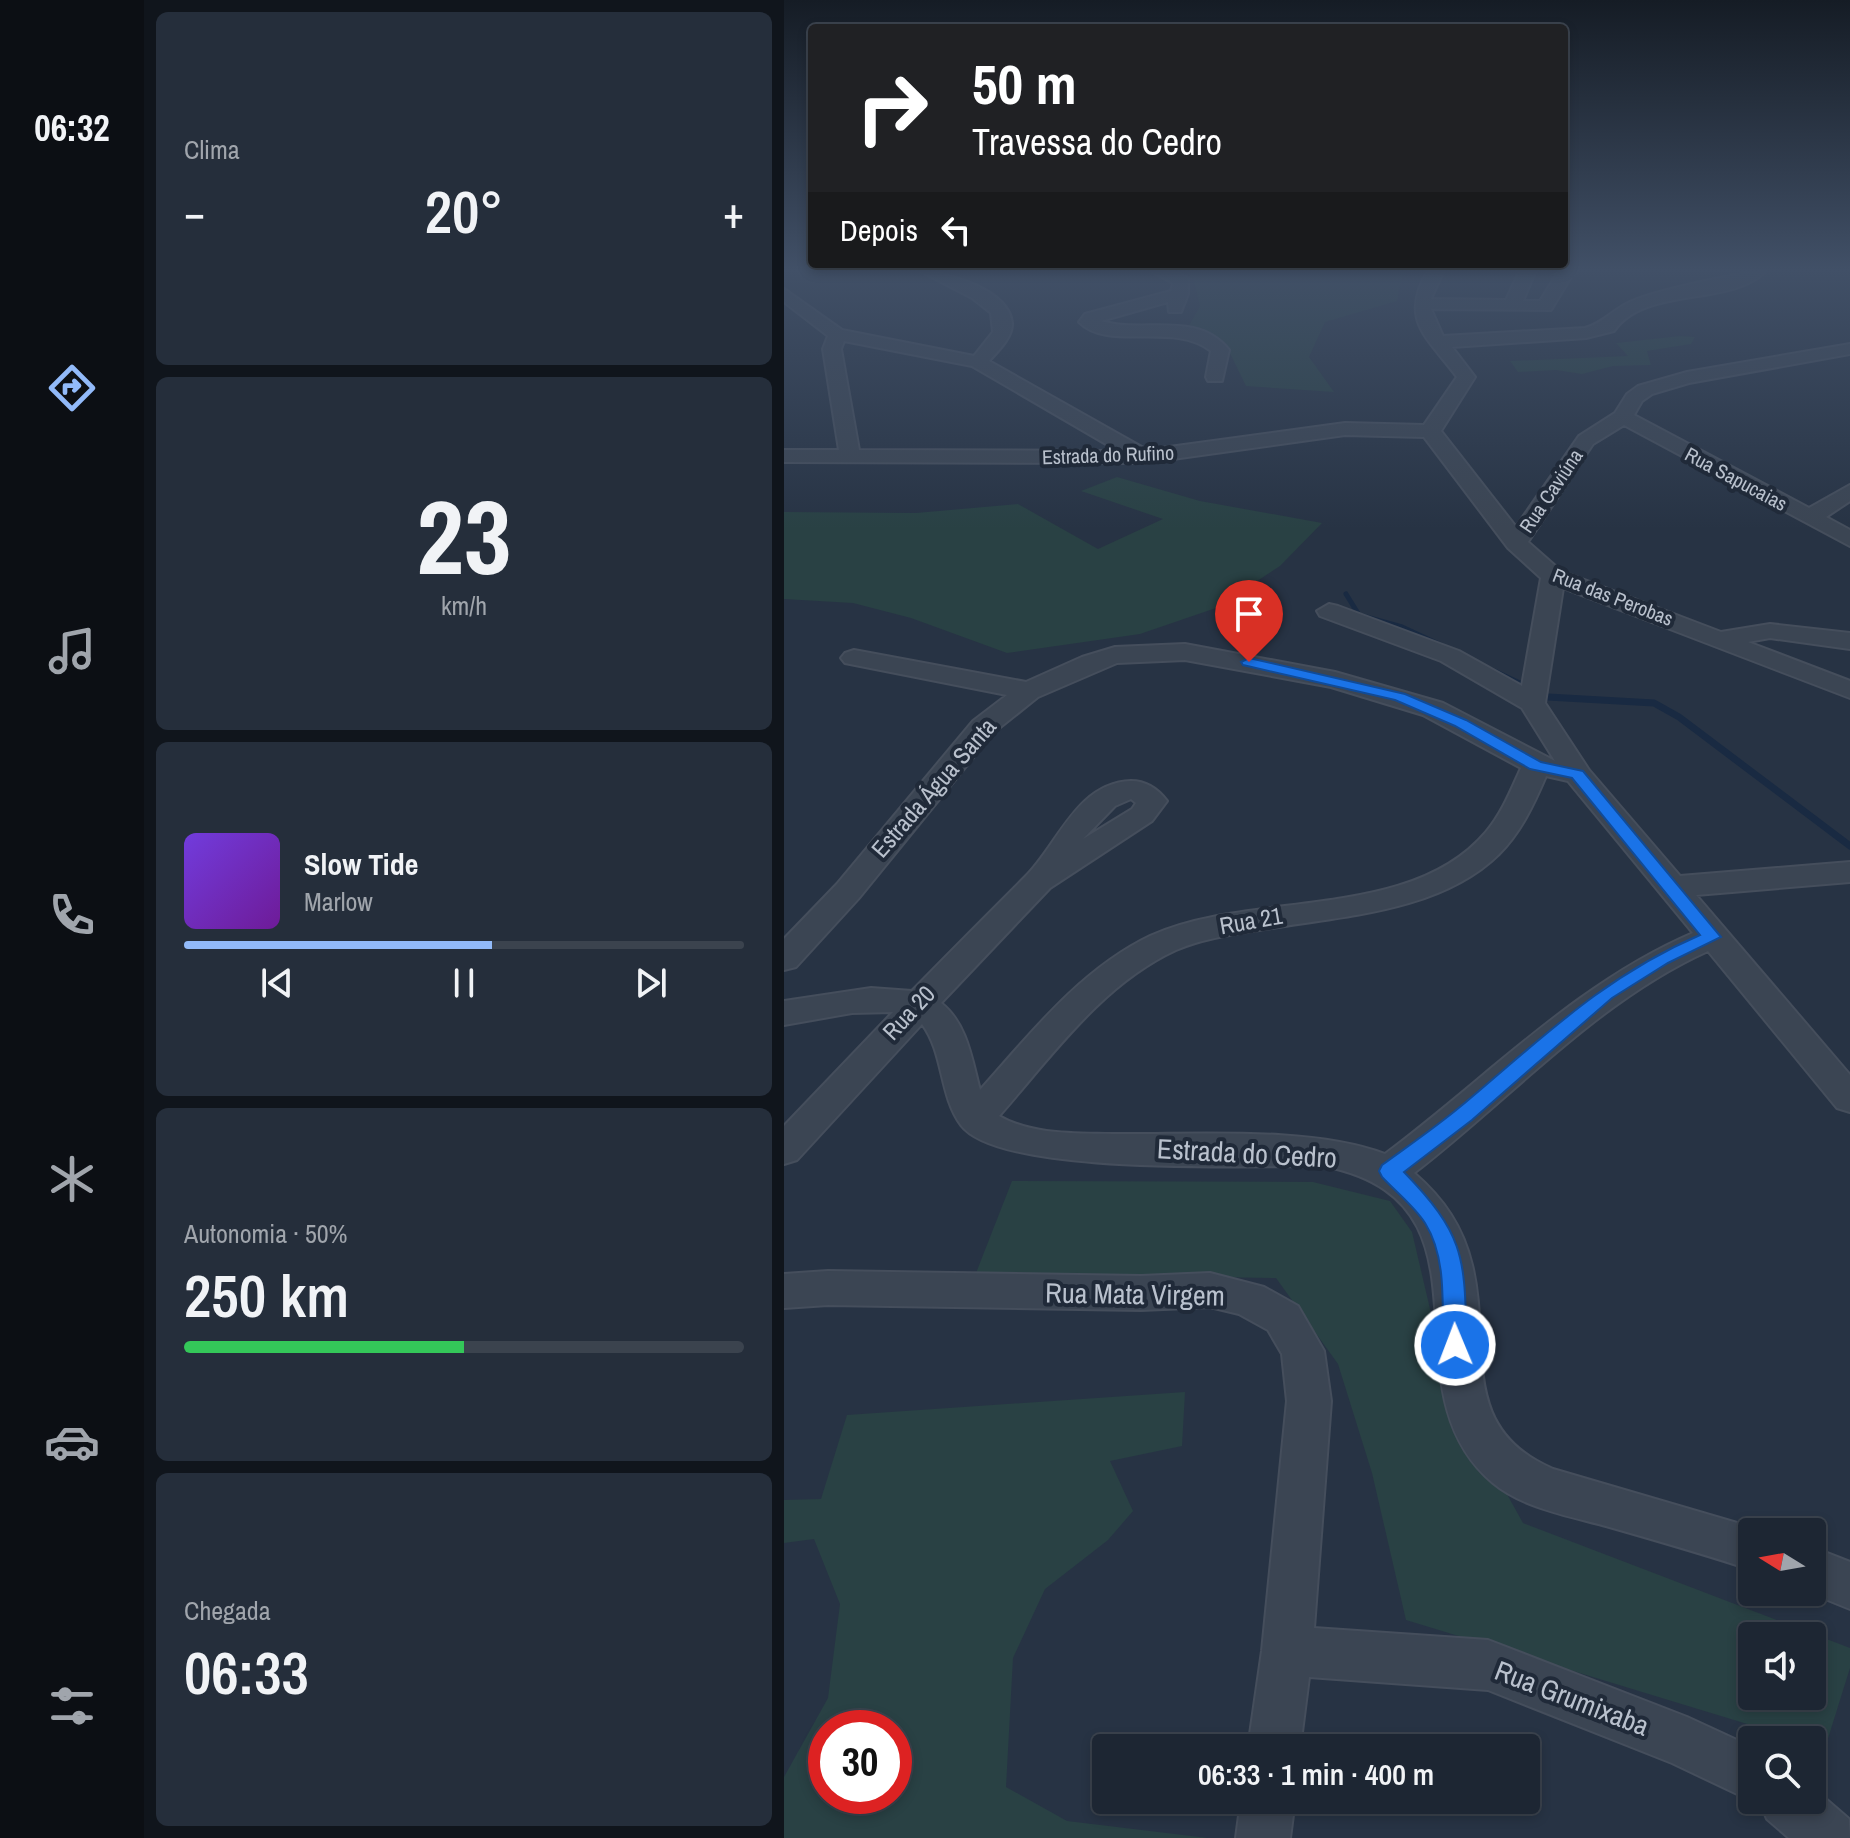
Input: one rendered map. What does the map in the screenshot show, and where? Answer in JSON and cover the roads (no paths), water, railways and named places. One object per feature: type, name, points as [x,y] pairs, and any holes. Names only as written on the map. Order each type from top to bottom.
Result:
[{"type":"street","points":[[833,358],[850,457]]},
{"type":"street","points":[[959,358],[978,362],[1144,457]]},
{"type":"street","points":[[978,362],[982,358]]},
{"type":"street","points":[[1215,377],[1220,358]]},
{"type":"street","points":[[1430,431],[1448,409],[1466,377],[1451,358]]},
{"type":"street","name":"Rua Caviúna","points":[[1516,543],[1586,440],[1623,417],[1634,398],[1660,384],[1802,358]]},
{"type":"street","name":"Rua Sapucaias","points":[[1623,417],[1850,539]]},
{"type":"street","name":"Estrada do Rufino","points":[[784,456],[1144,457],[1345,429],[1430,431]]},
{"type":"street","name":"Rua das Perobas","points":[[1430,431],[1516,543],[1553,576],[1850,690]]},
{"type":"street","points":[[1809,518],[1850,491]]},
{"type":"street","points":[[1553,576],[1535,690],[1578,775],[1850,1099]]},
{"type":"street","points":[[1370,606],[1535,690]]},
{"type":"street","points":[[1329,611],[1535,690]]},
{"type":"street","points":[[1722,639],[1770,631],[1850,641]]},
{"type":"street","name":"Estrada Água Santa","points":[[784,959],[838,902],[983,727],[1029,691],[1091,662],[1115,655],[1152,651],[1220,656],[1399,697],[1461,723],[1536,765],[1578,775]]},
{"type":"street","points":[[854,658],[1029,691]]},
{"type":"street","name":"Rua 21","points":[[976,1118],[1113,974],[1154,948],[1203,930],[1400,894],[1453,874],[1486,851],[1508,824],[1536,765]]},
{"type":"street","points":[[1671,887],[1850,872]]},
{"type":"street","name":"Rua 20","points":[[784,1150],[918,1004],[1039,881]]},
{"type":"street","points":[[1390,1171],[1464,1115],[1606,994],[1662,959],[1712,937]]},
{"type":"street","points":[[784,1013],[889,1000],[918,1004],[933,1013],[944,1029],[963,1093],[976,1118]]},
{"type":"street","name":"Estrada do Cedro","points":[[976,1118],[998,1132],[1069,1147],[1324,1152],[1360,1159],[1390,1171],[1432,1215],[1446,1241],[1453,1277],[1455,1345],[1461,1391],[1482,1439],[1509,1468],[1551,1489],[1738,1544]]},
{"type":"street","name":"Rua Mata Virgem","points":[[784,1291],[828,1288],[1141,1293],[1210,1290],[1249,1299],[1283,1318],[1303,1351],[1309,1401],[1287,1651],[1276,1734]]},
{"type":"street","name":"Rua Grumixaba","points":[[1287,1651],[1488,1665],[1687,1743],[1738,1768]]},
{"type":"street","points":[[1263,1838],[1266,1814]]},
{"type":"street","points":[[1802,1814],[1830,1838]]},
{"type":"waterway","points":[[1346,594],[1359,615],[1402,627],[1443,646]]},
{"type":"waterway","points":[[1490,669],[1522,684]]},
{"type":"waterway","points":[[1548,697],[1654,703],[1679,717],[1850,846]]}]
